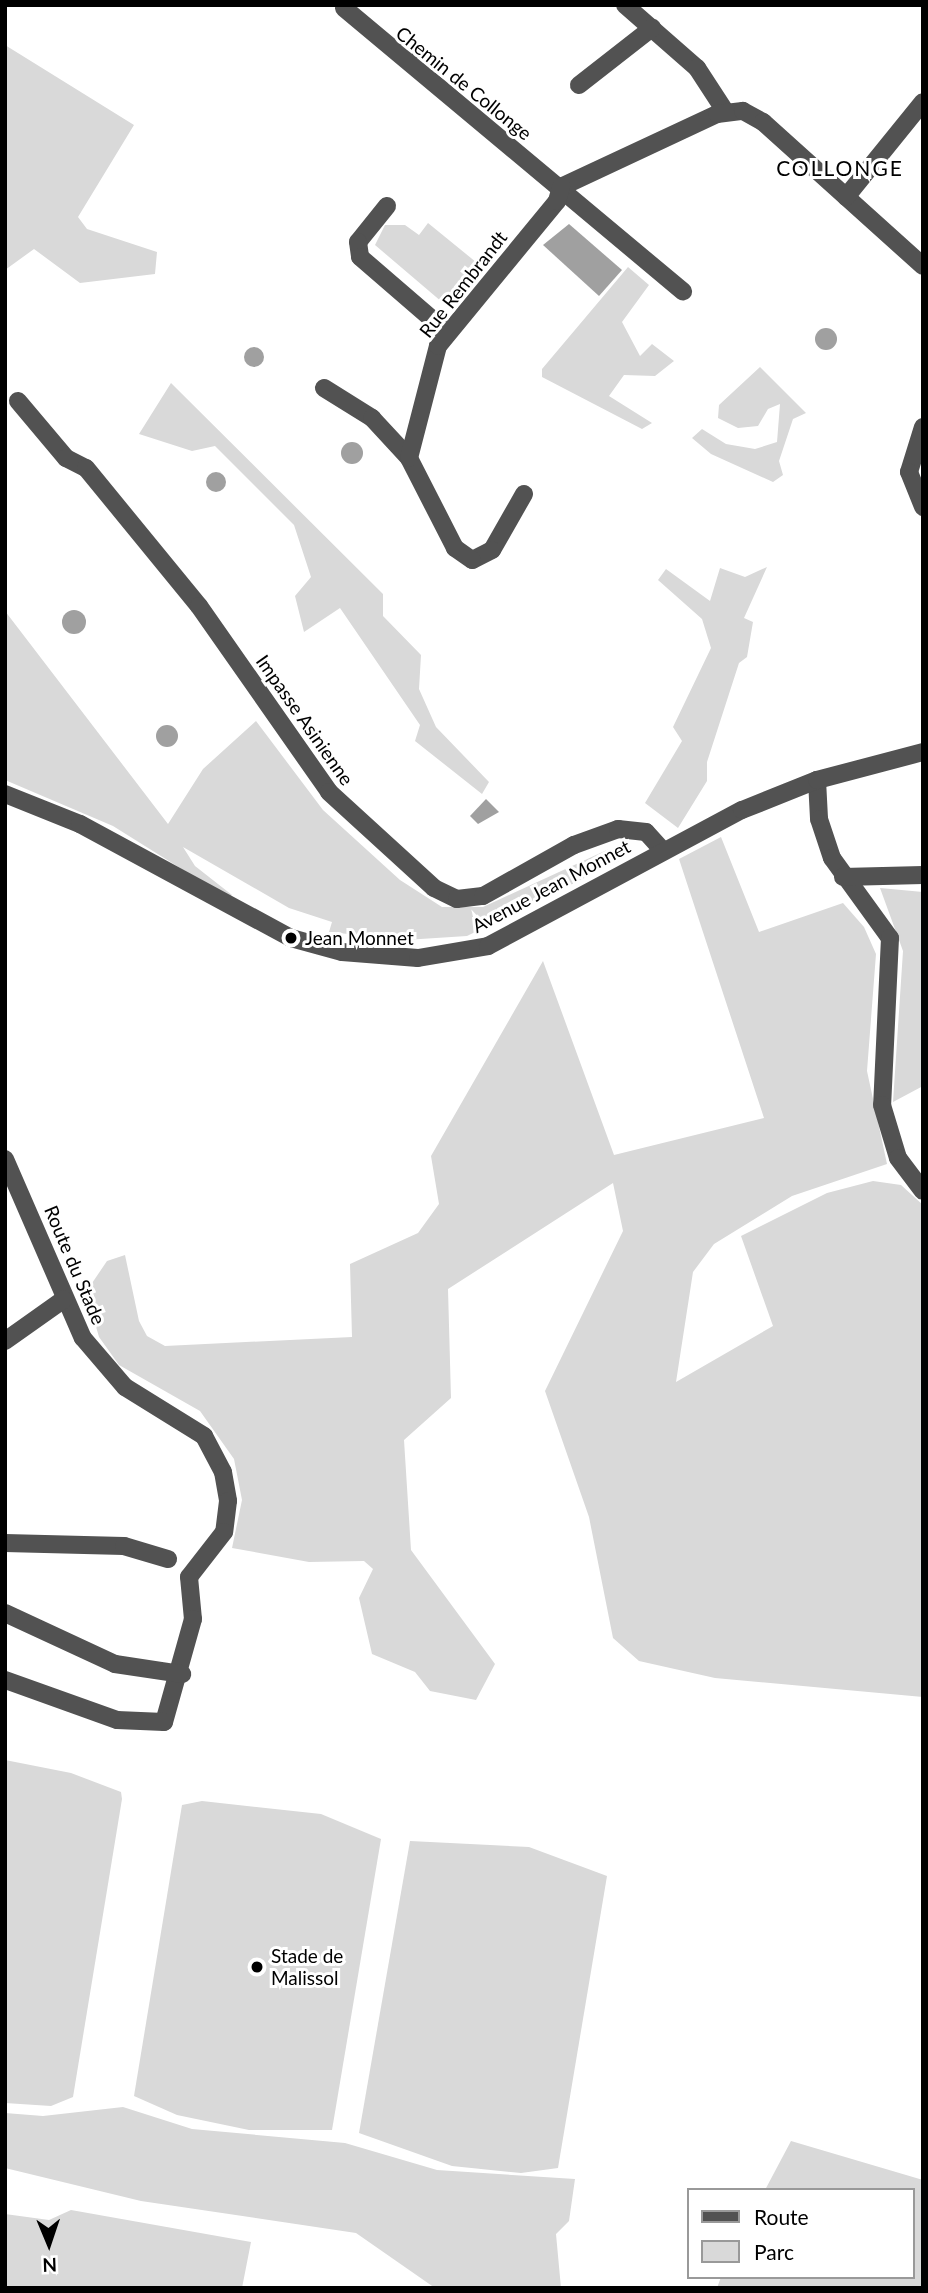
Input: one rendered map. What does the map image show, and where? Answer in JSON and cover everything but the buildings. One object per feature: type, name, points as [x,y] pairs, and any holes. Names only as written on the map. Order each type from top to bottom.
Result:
[{"type":"street","points":[[625,5],[712,84],[725,111]]},
{"type":"street","name":"Chemin de Collonge","points":[[340,6],[561,187],[583,213],[683,291]]},
{"type":"street","points":[[579,85],[652,28]]},
{"type":"street","points":[[846,197],[923,102]]},
{"type":"street","points":[[561,187],[725,111],[763,122],[923,266]]},
{"type":"street","name":"Rue Rembrandt","points":[[409,458],[434,355],[447,332],[557,201],[561,187]]},
{"type":"street","points":[[387,206],[358,242],[360,257],[447,332]]},
{"type":"street","points":[[324,388],[372,418],[409,458],[455,548],[472,560],[492,550],[524,494]]},
{"type":"street","name":"Impasse Asinienne","points":[[18,401],[66,458],[86,468],[199,606],[329,792],[434,888],[457,899],[482,896],[574,845],[618,829],[646,832],[662,850]]},
{"type":"street","points":[[923,427],[909,472],[923,507]]},
{"type":"street","name":"Avenue Jean Monnet","points":[[5,794],[80,824],[291,938],[365,954],[443,956],[488,946],[662,850],[817,780],[923,752]]},
{"type":"street","points":[[817,780],[822,834],[844,877],[890,938],[882,1105],[898,1158],[923,1191]]},
{"type":"street","points":[[844,877],[923,875]]},
{"type":"street","name":"Route du Stade","points":[[5,1159],[64,1299],[109,1372],[143,1400],[191,1425],[215,1453],[227,1488],[228,1517],[216,1544],[192,1567],[192,1619],[182,1674]]},
{"type":"street","points":[[5,1340],[64,1299]]},
{"type":"street","points":[[5,1543],[124,1546],[168,1559]]},
{"type":"street","points":[[5,1613],[115,1664],[182,1674],[169,1716],[153,1725],[75,1708],[5,1680]]},
{"type":"green space","points":[[5,45],[134,125],[78,217],[87,229],[157,252],[155,274],[80,283],[34,249],[5,270]]},
{"type":"green space","points":[[428,223],[482,267],[449,308],[375,245],[385,225],[405,225],[419,235]]},
{"type":"green space","points":[[628,267],[649,285],[622,322],[640,356],[652,344],[674,361],[655,376],[624,375],[609,396],[652,423],[642,429],[542,377],[542,369]]},
{"type":"green space","points":[[760,367],[806,413],[793,419],[779,461],[783,475],[773,482],[711,454],[692,438],[702,429],[726,444],[755,449],[777,442],[780,404],[768,409],[758,426],[738,428],[718,418],[719,405]]},
{"type":"green space","points":[[171,383],[383,594],[383,616],[421,655],[419,689],[436,727],[489,782],[482,794],[415,741],[420,725],[340,608],[304,632],[295,596],[311,577],[294,525],[215,446],[192,451],[139,434]]},
{"type":"green space","points":[[767,567],[744,618],[753,622],[747,657],[739,663],[707,762],[707,781],[678,828],[645,803],[682,741],[673,727],[711,648],[702,619],[658,580],[666,569],[710,601],[720,568],[745,577]]},
{"type":"green space","points":[[5,611],[168,824],[203,769],[256,721],[323,810],[400,880],[442,907],[483,907],[609,849],[619,861],[467,936],[405,940],[329,932],[332,922],[289,908],[183,847],[195,866],[232,895],[228,898],[113,826],[5,780]]},
{"type":"green space","points":[[721,837],[759,932],[843,903],[864,927],[876,954],[867,1071],[887,1164],[792,1196],[714,1244],[693,1272],[676,1382],[773,1326],[741,1236],[827,1193],[873,1181],[901,1185],[923,1205],[923,1697],[715,1678],[639,1661],[613,1638],[589,1517],[545,1391],[623,1231],[613,1183],[448,1289],[451,1398],[404,1440],[411,1550],[495,1664],[476,1700],[430,1691],[415,1672],[372,1654],[359,1598],[373,1569],[364,1561],[309,1562],[232,1548],[242,1500],[234,1459],[200,1411],[119,1365],[99,1337],[86,1292],[107,1261],[125,1255],[139,1321],[147,1336],[165,1346],[352,1337],[350,1264],[418,1233],[439,1204],[431,1156],[543,961],[614,1155],[764,1118],[679,859]]},
{"type":"green space","points":[[880,888],[923,892],[923,1086],[893,1102],[903,951]]},
{"type":"green space","points":[[5,1760],[71,1773],[121,1792],[122,1799],[73,2097],[51,2106],[5,2103]]},
{"type":"green space","name":"Stade de Malissol","points":[[202,1801],[321,1814],[381,1839],[332,2130],[249,2130],[177,2115],[134,2096],[182,1805]]},
{"type":"green space","points":[[410,1841],[529,1847],[607,1876],[558,2168],[521,2173],[452,2166],[359,2133]]},
{"type":"green space","points":[[123,2107],[192,2129],[345,2143],[437,2170],[575,2179],[569,2221],[556,2234],[561,2288],[435,2288],[356,2233],[141,2201],[5,2168],[5,2113],[43,2116]]},
{"type":"green space","points":[[791,2141],[923,2180],[923,2288],[717,2288],[720,2279],[914,2279],[914,2188],[766,2188]]},
{"type":"green space","points":[[71,2210],[251,2242],[242,2288],[5,2288],[5,2214],[49,2220]]},
{"type":"shaded area","points":[[569,224],[622,270],[599,296],[543,245]]},
{"type":"shaded area","points":[[826,328],[836,335],[837,339],[830,349],[826,350],[816,343],[815,339],[822,329]]},
{"type":"shaded area","points":[[250,347],[258,347],[264,357],[258,367],[250,367],[244,361],[244,353]]},
{"type":"shaded area","points":[[352,442],[362,449],[363,453],[356,463],[352,464],[342,457],[341,453],[348,443]]},
{"type":"shaded area","points":[[216,472],[223,475],[226,482],[223,489],[216,492],[209,489],[206,482],[209,475]]},
{"type":"shaded area","points":[[74,610],[82,614],[86,622],[82,630],[74,634],[66,630],[62,622],[66,614]]},
{"type":"shaded area","points":[[167,725],[175,728],[178,736],[175,744],[167,747],[159,744],[156,736],[159,728]]},
{"type":"shaded area","points":[[486,799],[499,812],[478,824],[470,816]]},
{"type":"place","name":"Jean Monnet","points":[[291,938]]},
{"type":"place","name":"Stade de Malissol","points":[[257,1967]]},
{"type":"district","name":"COLLONGE","points":[[840,168]]}]
